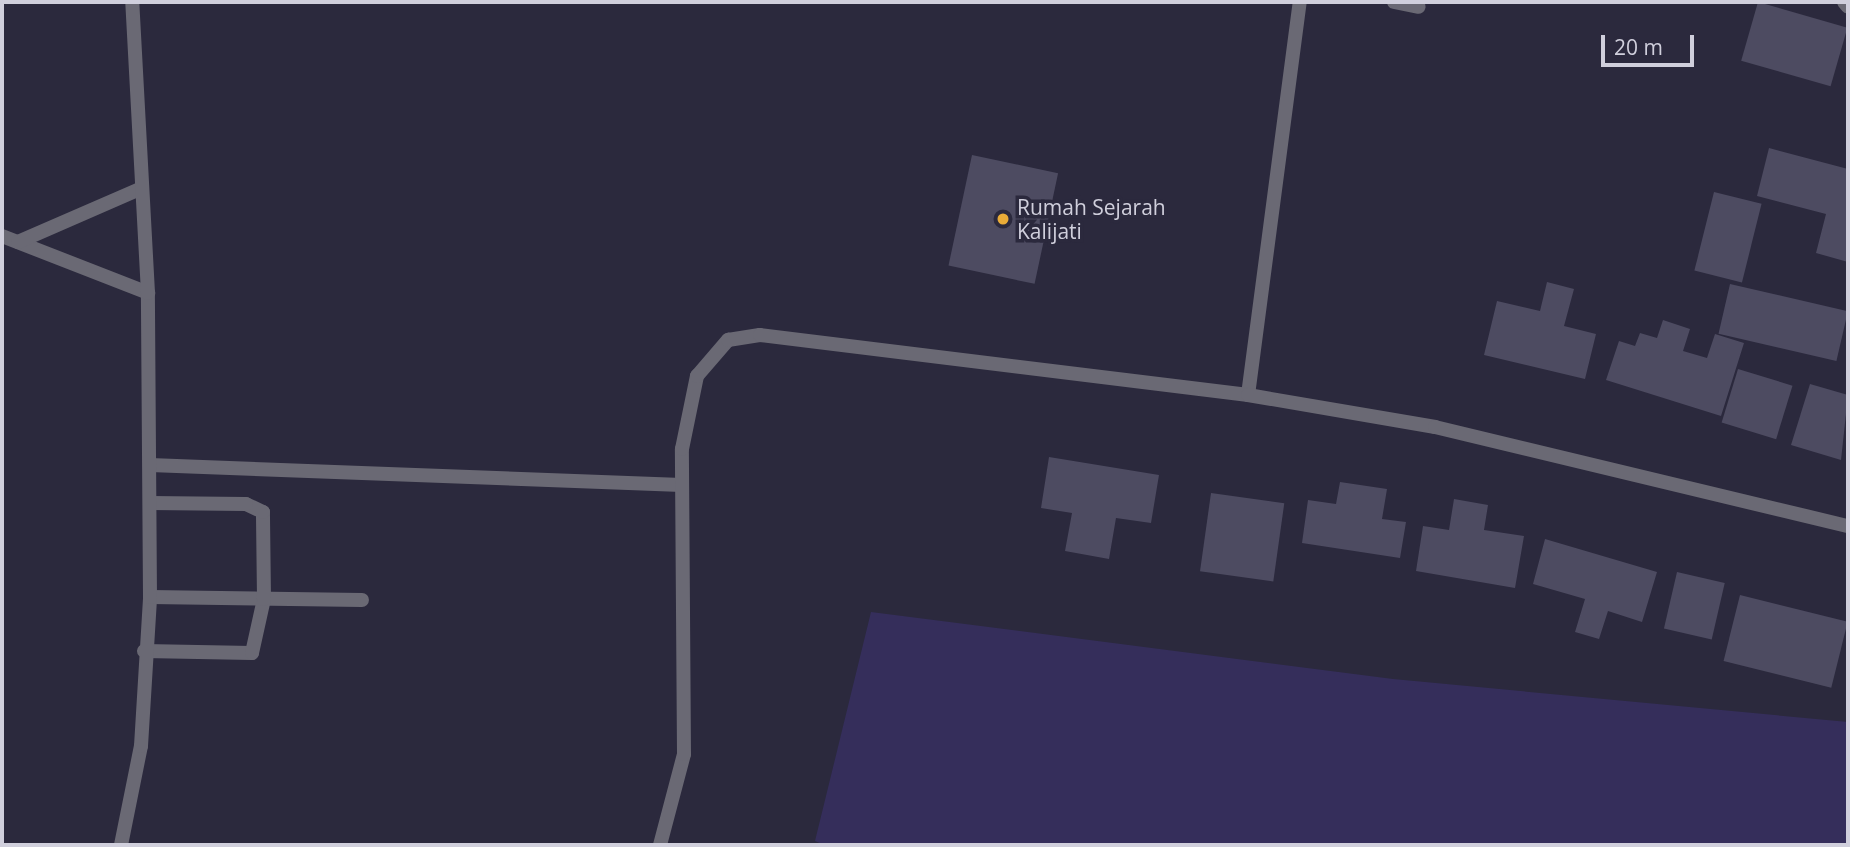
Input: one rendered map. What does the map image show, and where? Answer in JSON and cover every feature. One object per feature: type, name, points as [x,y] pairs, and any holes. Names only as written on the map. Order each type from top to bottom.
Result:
[{"type":"street","points":[[121,845],[141,746],[144,651],[150,597],[148,293],[132,2]]},
{"type":"street","points":[[1248,395],[1300,2]]},
{"type":"street","points":[[1394,2],[1419,6]]},
{"type":"street","points":[[1844,2],[1848,7]]},
{"type":"street","points":[[18,242],[142,188]]},
{"type":"street","points":[[2,236],[148,293]]},
{"type":"street","points":[[660,845],[684,754],[682,485],[697,376],[728,340],[760,335],[1248,395],[1435,427],[1848,526]]},
{"type":"street","points":[[150,465],[682,485]]},
{"type":"street","points":[[144,651],[252,653],[264,598],[263,512],[246,504],[150,503]]},
{"type":"street","points":[[150,597],[362,600]]},
{"type":"shaded area","points":[[871,612],[1393,679],[1848,722],[1848,845],[824,845],[815,841]]},
{"type":"building","points":[[1758,2],[1847,28],[1831,86],[1741,61]]},
{"type":"building","points":[[1769,148],[1848,169],[1848,262],[1816,253],[1826,214],[1757,196]]},
{"type":"building","name":"Rumah Sejarah Kalijati","points":[[972,155],[1058,173],[1035,284],[949,266]]},
{"type":"building","points":[[1714,192],[1762,204],[1742,282],[1694,271]]},
{"type":"building","points":[[1547,282],[1574,289],[1564,326],[1596,334],[1585,379],[1484,355],[1497,301],[1540,311]]},
{"type":"building","points":[[1730,284],[1848,311],[1836,361],[1719,334]]},
{"type":"building","points":[[1663,320],[1690,329],[1683,351],[1707,358],[1715,334],[1744,343],[1721,416],[1606,380],[1619,341],[1635,346],[1640,333],[1657,338]]},
{"type":"building","points":[[1738,369],[1793,386],[1776,439],[1722,423]]},
{"type":"building","points":[[1810,384],[1848,395],[1841,460],[1791,445]]},
{"type":"building","points":[[1049,457],[1159,475],[1151,523],[1116,518],[1109,559],[1065,551],[1072,513],[1041,508]]},
{"type":"building","points":[[1340,482],[1387,489],[1382,519],[1406,522],[1400,558],[1302,543],[1308,500],[1336,504]]},
{"type":"building","points":[[1211,493],[1284,503],[1273,582],[1200,571]]},
{"type":"building","points":[[1454,499],[1488,505],[1484,530],[1524,536],[1515,588],[1416,571],[1423,526],[1449,530]]},
{"type":"building","points":[[1545,539],[1657,572],[1642,622],[1608,611],[1599,639],[1575,632],[1585,599],[1533,584]]},
{"type":"building","points":[[1677,572],[1725,583],[1712,640],[1664,629]]},
{"type":"building","points":[[1740,595],[1848,622],[1831,688],[1724,661]]},
{"type":"place","name":"Rumah Sejarah Kalijati","points":[[1003,219]]}]
